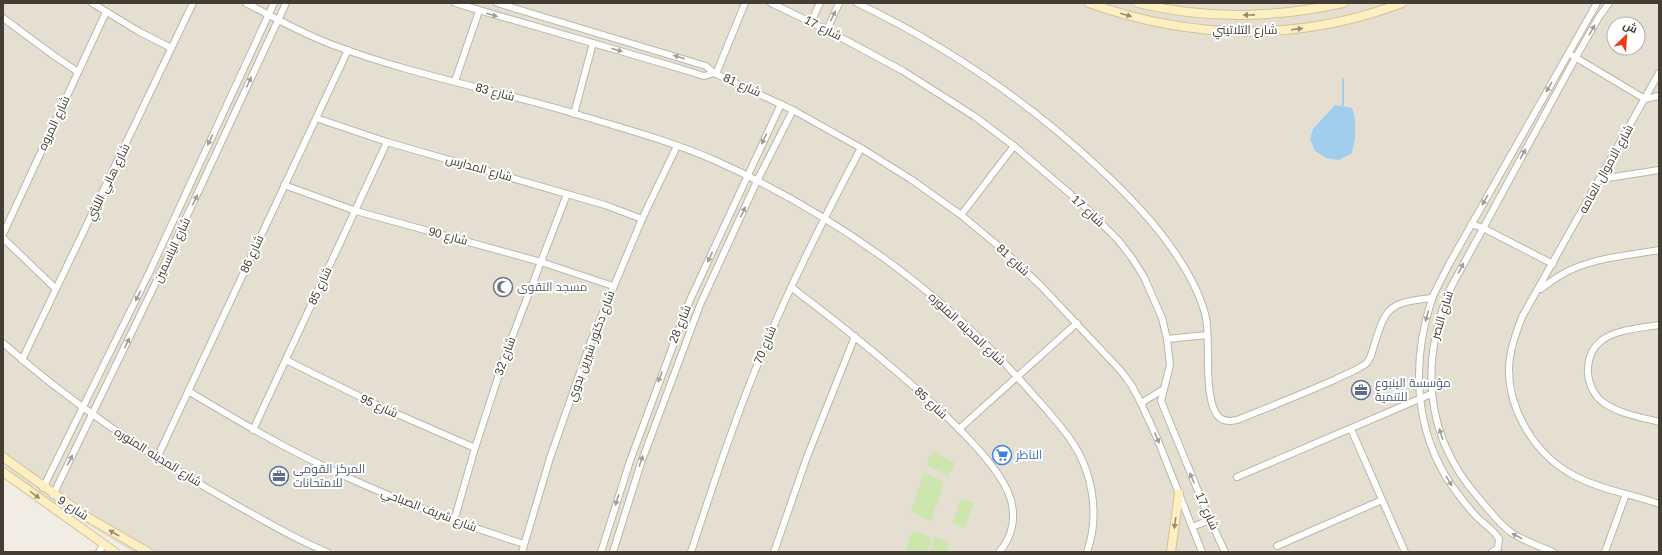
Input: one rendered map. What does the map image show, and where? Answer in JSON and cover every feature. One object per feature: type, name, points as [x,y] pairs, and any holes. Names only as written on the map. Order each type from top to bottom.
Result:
[{"type":"main road","name":"شارع التلاتيني","points":[[1089,3],[1128,16],[1170,26],[1236,32],[1282,30],[1328,24],[1372,13],[1402,3]]},
{"type":"main road","name":"شارع التلاتيني","points":[[1138,3],[1195,13],[1237,16],[1302,11],[1343,3]]},
{"type":"main road","name":"شارع 9","points":[[3,457],[53,495],[87,517],[148,552]]},
{"type":"main road","name":"شارع 9","points":[[3,472],[101,548],[115,552]]},
{"type":"main road","points":[[1171,552],[1179,493]]},
{"type":"street","points":[[92,3],[171,48]]},
{"type":"street","name":"شارع هاني الليثي","points":[[22,360],[193,3]]},
{"type":"street","name":"شارع 83","points":[[246,3],[278,20],[348,50],[420,73],[455,81],[574,114],[677,146],[712,159],[746,176]]},
{"type":"street","name":"شارع الياسمين","points":[[43,488],[150,271],[218,121],[274,3]]},
{"type":"street","name":"شارع الياسمين","points":[[53,495],[170,253],[286,3]]},
{"type":"street","name":"شارع 81","points":[[455,3],[704,76],[715,73]]},
{"type":"street","name":"شارع 81","points":[[497,3],[706,66],[715,73],[793,110],[861,148],[912,180],[961,215],[1002,249],[1077,323],[1121,371],[1141,403],[1202,552]]},
{"type":"street","points":[[715,73],[746,3]]},
{"type":"street","name":"شارع 17","points":[[771,3],[827,30],[902,70],[974,116],[1014,146],[1081,203],[1123,246],[1144,277],[1154,297],[1168,339],[1170,365],[1162,392],[1161,401],[1210,520],[1225,552]]},
{"type":"street","points":[[811,22],[820,3]]},
{"type":"street","points":[[827,30],[839,3]]},
{"type":"street","points":[[857,3],[916,33],[986,76],[1051,126],[1113,181],[1142,210],[1175,253],[1200,299],[1206,319],[1210,396],[1214,409],[1223,420],[1237,420],[1366,365],[1370,358],[1380,323],[1391,308],[1397,304],[1408,301],[1432,298]]},
{"type":"street","name":"شارع النصر","points":[[1496,535],[1467,506],[1451,485],[1428,436],[1420,399],[1418,375],[1424,325],[1432,298],[1471,224],[1597,3]]},
{"type":"street","name":"شارع النصر","points":[[1553,552],[1516,536],[1504,527],[1472,491],[1454,464],[1439,429],[1431,394],[1432,352],[1441,310],[1449,291],[1576,57],[1599,17],[1609,3]]},
{"type":"street","points":[[455,81],[479,11]]},
{"type":"street","name":"شارع المروه","points":[[3,234],[106,12]]},
{"type":"street","points":[[3,18],[78,72]]},
{"type":"street","points":[[543,29],[545,18]]},
{"type":"street","points":[[574,114],[592,43]]},
{"type":"street","name":"شارع 86","points":[[157,458],[348,50]]},
{"type":"street","points":[[1568,53],[1645,99],[1659,96]]},
{"type":"street","name":"شارع الاموال العامه","points":[[1659,73],[1601,179],[1522,317],[1513,341],[1509,367],[1511,393],[1519,418],[1533,441],[1552,461],[1575,476],[1659,504]]},
{"type":"street","name":"شارع 28","points":[[601,552],[630,460],[690,300],[746,176],[781,104]]},
{"type":"street","name":"شارع 28","points":[[613,552],[640,463],[700,305],[757,181],[793,110]]},
{"type":"street","name":"شارع المدارس","points":[[316,118],[387,142],[605,205],[642,219]]},
{"type":"street","points":[[218,121],[229,126]]},
{"type":"street","name":"شارع 85","points":[[253,430],[387,142]]},
{"type":"street","name":"شارع دكتور شيرين بدوي","points":[[522,552],[550,458],[591,341],[642,219],[677,146]]},
{"type":"street","points":[[961,215],[1014,146]]},
{"type":"street","name":"شارع 70","points":[[691,552],[743,400],[791,287],[824,218],[861,148]]},
{"type":"street","points":[[1601,179],[1659,170]]},
{"type":"street","name":"شارع المدينه المنوره","points":[[746,176],[824,218],[876,253],[926,290],[1017,377],[1071,440],[1086,470],[1091,486],[1093,520],[1087,552]]},
{"type":"street","name":"شارع 90","points":[[284,185],[356,211],[541,262],[613,286]]},
{"type":"street","name":"شارع 32","points":[[454,521],[475,448],[506,353],[567,194]]},
{"type":"street","points":[[1471,224],[1483,228],[1553,264]]},
{"type":"street","points":[[3,238],[56,289]]},
{"type":"street","points":[[160,247],[170,253]]},
{"type":"street","points":[[1538,290],[1575,268],[1596,261],[1659,250]]},
{"type":"street","points":[[150,271],[159,276]]},
{"type":"street","name":"شارع 85","points":[[791,287],[855,336],[920,392],[959,429],[990,465],[1008,492],[1012,503],[1012,527],[1008,538],[999,552]]},
{"type":"street","points":[[690,300],[700,305]]},
{"type":"street","points":[[959,429],[1077,323]]},
{"type":"street","points":[[1659,326],[1617,332],[1608,336],[1600,341],[1594,349],[1588,368],[1588,378],[1591,387],[1603,403],[1633,416],[1659,422]]},
{"type":"street","points":[[1168,339],[1207,334]]},
{"type":"street","points":[[774,552],[807,457],[855,336]]},
{"type":"street","name":"شارع المدينه المنوره","points":[[3,343],[82,408],[157,458],[318,550],[327,552]]},
{"type":"street","name":"شارع 95","points":[[286,360],[379,406],[475,448]]},
{"type":"street","points":[[1141,403],[1164,389]]},
{"type":"street","name":"شارع شريف الصباحي","points":[[188,391],[253,430],[338,473],[406,503],[454,521],[524,544]]},
{"type":"street","points":[[1237,477],[1431,394]]},
{"type":"street","points":[[1351,429],[1405,552]]},
{"type":"street","points":[[1443,470],[1454,464]]},
{"type":"street","points":[[1605,552],[1626,494]]},
{"type":"street","points":[[1278,546],[1382,500]]},
{"type":"street","points":[[1192,527],[1210,520]]},
{"type":"street","points":[[1492,552],[1498,548],[1499,543],[1496,535],[1504,527]]},
{"type":"shaded area","points":[[3,3],[1659,3],[1659,552],[133,552],[38,494],[3,464]]},
{"type":"green space","points":[[933,451],[955,463],[948,476],[926,464]]},
{"type":"green space","points":[[924,473],[944,482],[931,521],[911,512]]},
{"type":"green space","points":[[961,499],[974,503],[965,528],[953,523]]},
{"type":"green space","points":[[913,530],[932,538],[927,552],[905,552]]},
{"type":"green space","points":[[935,537],[949,542],[946,552],[930,552]]},
{"type":"water","points":[[1335,105],[1352,108],[1355,124],[1354,144],[1351,154],[1339,160],[1326,158],[1315,151],[1310,139],[1313,129]]},
{"type":"waterway","points":[[1343,79],[1343,106]]},
{"type":"place","name":"مسجد التقوى","points":[[503,287]]},
{"type":"place","name":"مؤسسة الينبوع للتنمية","points":[[1361,390]]},
{"type":"place","name":"الناظر","points":[[1002,455]]},
{"type":"place","name":"المركز القومى للامتحانات","points":[[279,476]]}]
